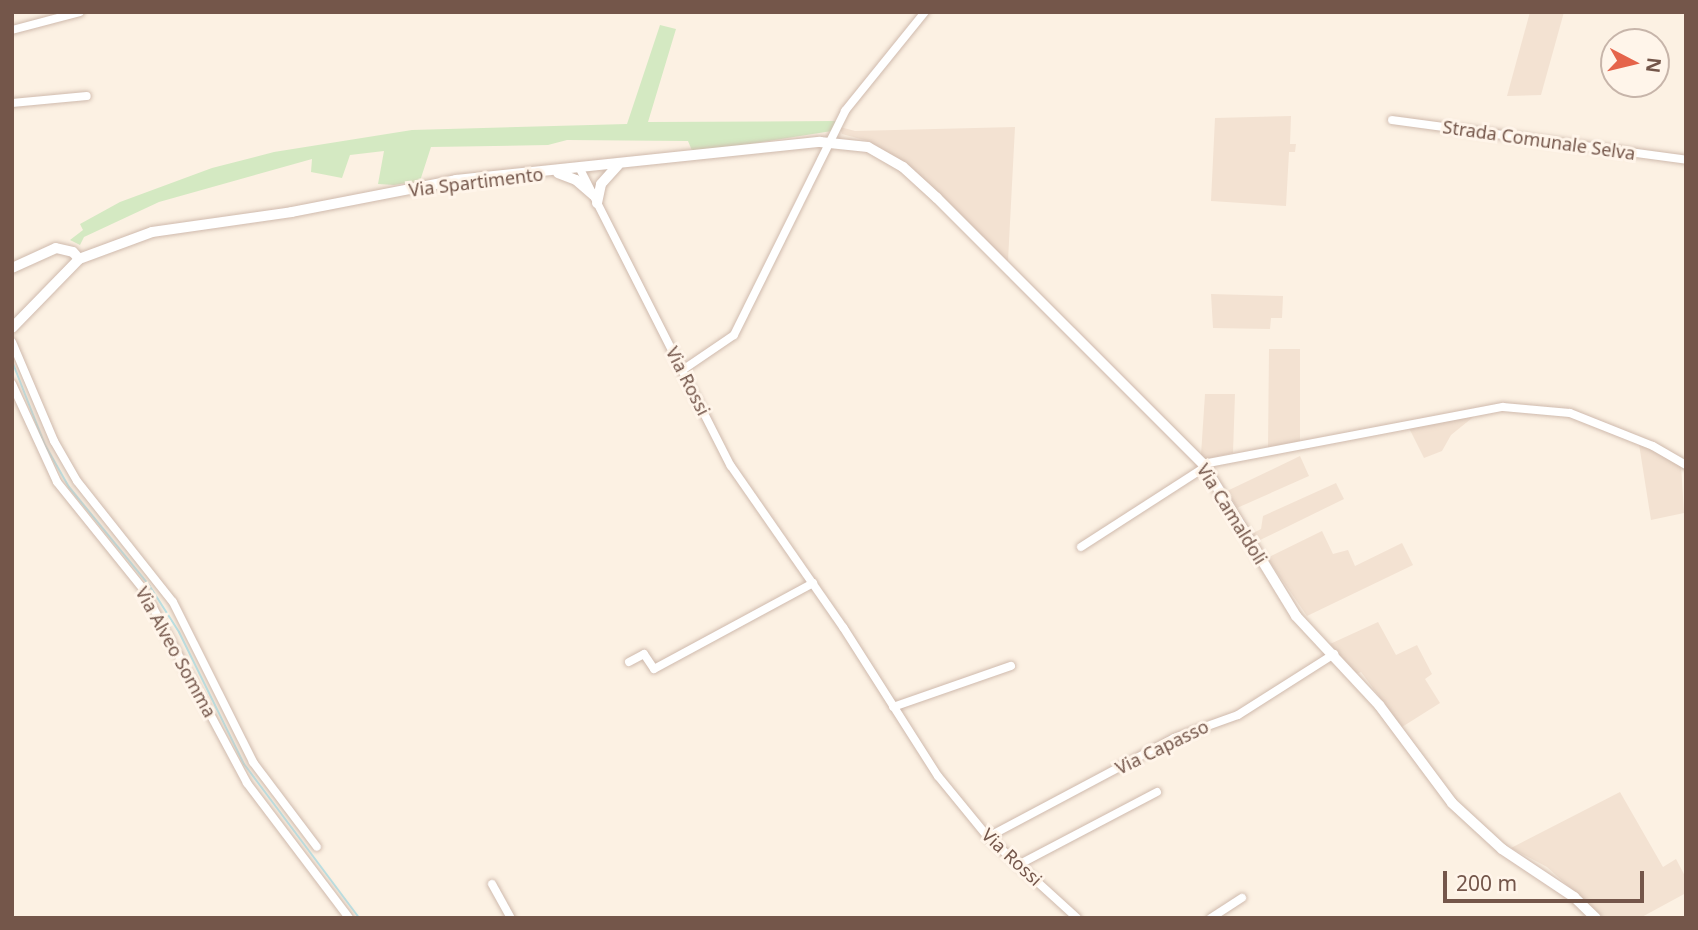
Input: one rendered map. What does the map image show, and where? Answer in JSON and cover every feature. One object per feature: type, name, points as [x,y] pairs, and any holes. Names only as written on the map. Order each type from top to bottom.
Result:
[{"type":"street","points":[[12,30],[80,12]]},
{"type":"street","points":[[684,369],[734,335],[836,141],[845,111],[925,12]]},
{"type":"street","points":[[12,103],[87,96]]},
{"type":"street","name":"Strada Comunale Selva","points":[[1392,120],[1686,160]]},
{"type":"street","name":"Via Spartimento","points":[[12,328],[75,261],[152,232],[292,212],[441,182],[836,141]]},
{"type":"street","name":"Via Camaldoli","points":[[836,141],[868,147],[903,167],[1204,465],[1296,616],[1334,654],[1465,816],[1596,918]]},
{"type":"street","points":[[554,172],[576,180],[595,199],[601,184],[619,164]]},
{"type":"street","name":"Via Rossi","points":[[580,169],[731,466],[813,583],[938,776],[988,837],[1077,918]]},
{"type":"street","points":[[12,268],[60,249],[75,261]]},
{"type":"street","points":[[12,342],[54,441],[77,481],[173,601],[253,762],[317,847]]},
{"type":"street","name":"Via Alveo Somma","points":[[12,384],[57,482],[133,575],[165,625],[247,783],[349,918]]},
{"type":"street","points":[[1081,547],[1204,465],[1503,407],[1570,413],[1654,446],[1686,465]]},
{"type":"street","points":[[629,662],[645,654],[654,669],[813,583]]},
{"type":"street","name":"Via Capasso","points":[[988,837],[1142,754],[1238,715],[1334,654]]},
{"type":"street","points":[[893,707],[1011,666]]},
{"type":"street","points":[[1018,865],[1157,792]]},
{"type":"street","points":[[492,884],[511,918]]},
{"type":"street","points":[[1212,918],[1242,898]]},
{"type":"shaded area","points":[[1530,12],[1564,12],[1541,95],[1507,96]]},
{"type":"shaded area","points":[[1291,116],[1290,144],[1296,144],[1295,152],[1289,152],[1286,206],[1211,201],[1215,118]]},
{"type":"shaded area","points":[[840,127],[855,131],[1015,127],[1008,261],[899,159],[868,141],[842,134]]},
{"type":"shaded area","points":[[1211,294],[1283,296],[1282,318],[1271,318],[1270,329],[1213,328]]},
{"type":"shaded area","points":[[1269,349],[1300,349],[1300,441],[1268,447]]},
{"type":"shaded area","points":[[1205,394],[1235,394],[1233,453],[1206,459],[1201,455]]},
{"type":"shaded area","points":[[1477,414],[1451,435],[1442,451],[1424,458],[1408,426]]},
{"type":"shaded area","points":[[1639,444],[1681,465],[1684,513],[1651,520]]},
{"type":"shaded area","points":[[1300,456],[1309,476],[1237,508],[1227,491]]},
{"type":"shaded area","points":[[1336,483],[1344,499],[1258,541],[1253,533],[1261,529],[1263,516]]},
{"type":"shaded area","points":[[1322,531],[1333,554],[1348,550],[1355,566],[1402,543],[1413,565],[1307,616],[1267,558]]},
{"type":"shaded area","points":[[1378,622],[1396,655],[1417,645],[1432,674],[1425,679],[1440,703],[1402,727],[1361,672],[1356,674],[1330,644]]},
{"type":"shaded area","points":[[1620,792],[1663,867],[1676,859],[1686,878],[1686,893],[1640,918],[1604,918],[1547,867],[1511,848]]},
{"type":"green space","points":[[660,25],[676,29],[648,122],[838,121],[832,131],[693,153],[688,141],[567,140],[548,145],[431,147],[420,181],[394,185],[378,184],[384,151],[350,155],[342,178],[311,172],[312,159],[159,202],[84,237],[80,245],[70,240],[83,230],[80,224],[120,202],[212,168],[274,152],[412,130],[627,124]]},
{"type":"waterway","points":[[12,361],[45,445],[69,487],[149,585],[179,632],[244,764],[359,918]]}]
